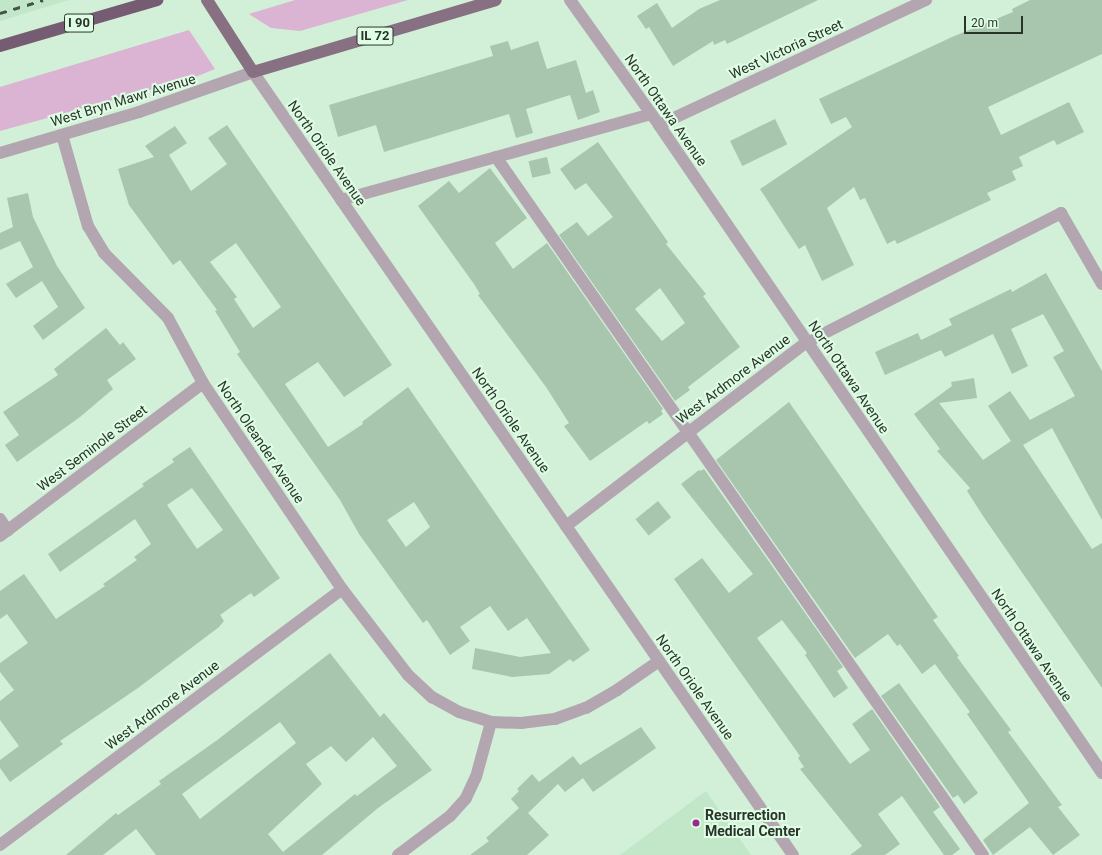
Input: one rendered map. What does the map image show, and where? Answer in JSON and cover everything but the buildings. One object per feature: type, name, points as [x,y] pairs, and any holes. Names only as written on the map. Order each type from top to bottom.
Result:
[{"type":"highway","name":"I 90","points":[[0,46],[157,0]]},
{"type":"main road","name":"North Oriole Avenue","points":[[207,0],[253,72]]},
{"type":"main road","name":"IL 72","points":[[253,72],[496,0]]},
{"type":"street","name":"North Ottawa Avenue","points":[[570,0],[659,125],[1102,773]]},
{"type":"street","name":"West Victoria Street","points":[[659,125],[926,0]]},
{"type":"street","name":"West Bryn Mawr Avenue","points":[[0,153],[139,112],[253,72]]},
{"type":"street","name":"North Oriole Avenue","points":[[253,72],[793,855]]},
{"type":"street","points":[[341,200],[651,114]]},
{"type":"street","name":"North Oleander Avenue","points":[[62,135],[88,226],[104,254],[168,318],[203,383],[342,589],[408,675],[432,697],[459,712],[491,722],[521,723],[555,719],[586,708],[617,690],[659,661]]},
{"type":"street","points":[[496,157],[689,431],[983,855]]},
{"type":"street","name":"West Ardmore Avenue","points":[[566,526],[807,342],[1061,213],[1102,284]]},
{"type":"street","name":"West Seminole Street","points":[[4,533],[203,383]]},
{"type":"street","points":[[0,519],[4,533]]},
{"type":"street","name":"West Ardmore Avenue","points":[[0,845],[342,589]]},
{"type":"street","points":[[398,855],[450,816],[466,798],[476,777],[491,722]]},
{"type":"shaded area","points":[[0,0],[69,0],[0,21]]},
{"type":"shaded area","points":[[295,0],[408,0],[300,31],[271,28],[249,14]]},
{"type":"shaded area","points":[[189,30],[215,69],[193,78],[0,131],[0,87]]},
{"type":"shaded area","name":"Resurrection Medical Center","points":[[706,791],[751,855],[620,855]]},
{"type":"railway","points":[[0,13],[43,0]]},
{"type":"place","name":"Resurrection Medical Center","points":[[696,823]]}]
